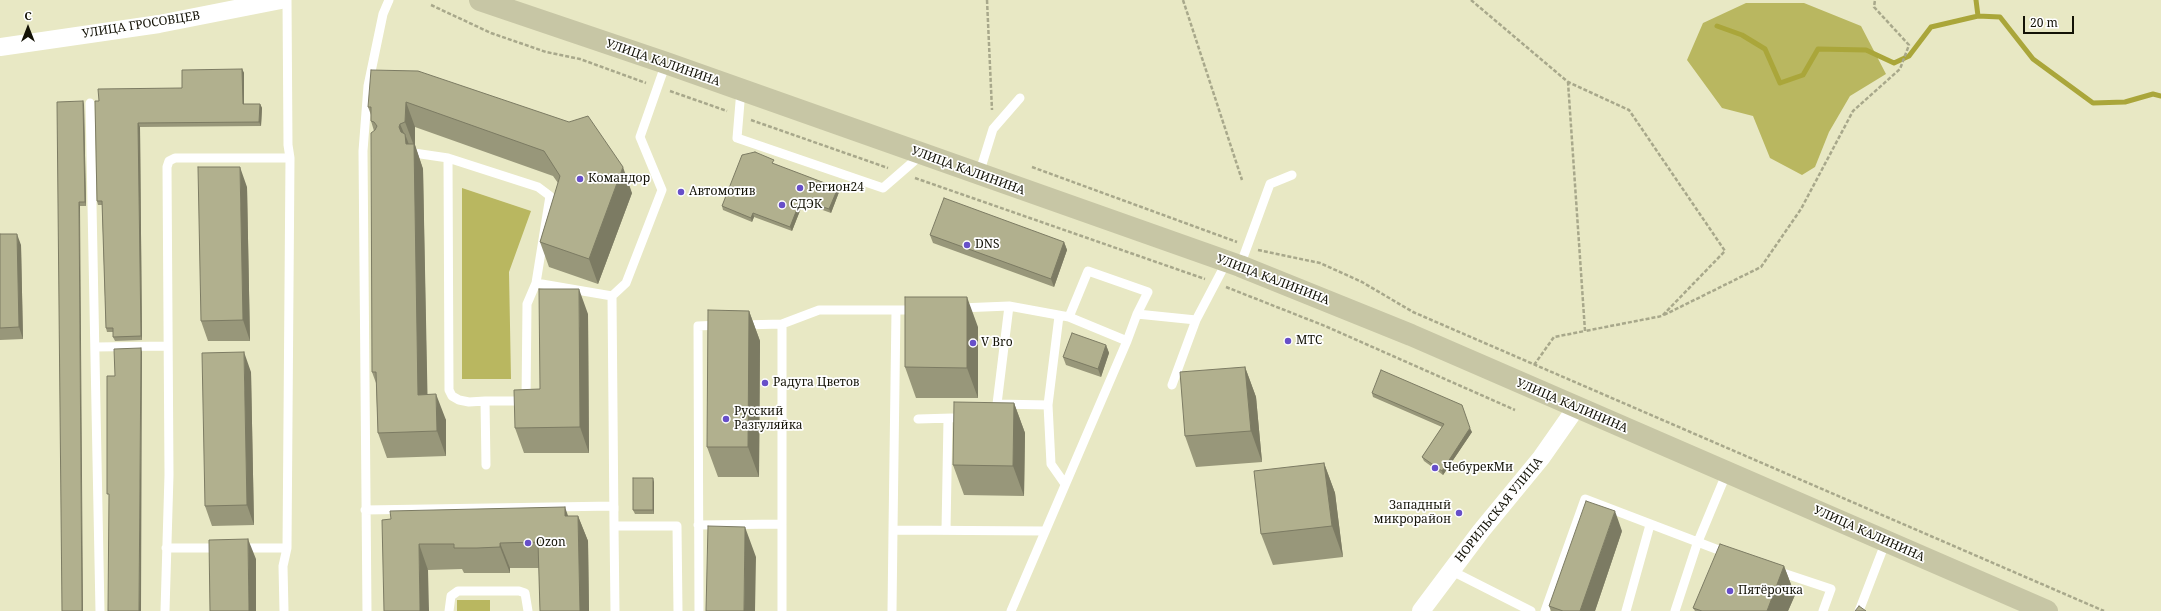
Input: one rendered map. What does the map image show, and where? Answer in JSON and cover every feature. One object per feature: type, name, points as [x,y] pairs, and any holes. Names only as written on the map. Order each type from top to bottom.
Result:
[{"type":"main road","name":"УЛИЦА КАЛИНИНА","points":[[480,0],[666,63],[979,175],[1238,258],[1576,408],[2047,611]]},
{"type":"street","name":"УЛИЦА ГРОСОВЦЕВ","points":[[0,47],[159,24],[281,0]]},
{"type":"street","name":"НОРИЛЬСКАЯ УЛИЦА","points":[[1421,611],[1450,570],[1541,458],[1576,408]]},
{"type":"lane","points":[[284,611],[283,566],[287,548],[290,158],[288,145],[287,0]]},
{"type":"lane","points":[[367,611],[363,151],[368,86],[383,14],[389,0]]},
{"type":"lane","points":[[616,611],[612,296],[626,283],[662,190],[640,137],[666,63]]},
{"type":"lane","points":[[741,90],[737,138],[883,188],[921,154]]},
{"type":"lane","points":[[979,175],[993,129],[1020,98]]},
{"type":"lane","points":[[90,103],[100,611]]},
{"type":"lane","points":[[363,151],[374,152]]},
{"type":"lane","points":[[414,153],[448,158],[538,188],[550,196],[536,284],[527,304],[526,401],[469,402],[459,400],[452,396],[449,390],[448,158]]},
{"type":"lane","points":[[165,611],[169,475],[167,168],[169,161],[175,158],[290,158]]},
{"type":"lane","points":[[1172,384],[1196,320],[1215,282],[1238,258],[1270,184],[1292,175]]},
{"type":"lane","points":[[1011,611],[1127,341],[1137,314],[1148,292],[1088,270],[1069,317]]},
{"type":"lane","points":[[536,284],[612,296]]},
{"type":"lane","points":[[1009,306],[994,405],[1048,405]]},
{"type":"lane","points":[[949,308],[1009,306],[1069,317],[1127,341]]},
{"type":"lane","points":[[699,611],[698,326],[782,324],[819,310],[926,309]]},
{"type":"lane","points":[[892,611],[896,310]]},
{"type":"lane","points":[[1137,314],[1196,320]]},
{"type":"lane","points":[[1059,316],[1048,405],[1051,464],[1065,484]]},
{"type":"lane","points":[[782,324],[782,611]]},
{"type":"lane","points":[[96,347],[167,346]]},
{"type":"lane","points":[[485,401],[486,465]]},
{"type":"lane","points":[[918,419],[948,419],[962,414]]},
{"type":"lane","points":[[946,530],[948,419]]},
{"type":"lane","points":[[1675,611],[1697,544],[1727,472]]},
{"type":"lane","points":[[1545,611],[1584,499],[1697,544],[1742,559]]},
{"type":"lane","points":[[365,510],[614,506]]},
{"type":"lane","points":[[698,525],[782,524]]},
{"type":"lane","points":[[1626,611],[1650,525]]},
{"type":"lane","points":[[614,526],[677,526],[678,611]]},
{"type":"lane","points":[[893,530],[1045,532]]},
{"type":"lane","points":[[1859,611],[1886,541]]},
{"type":"lane","points":[[166,548],[287,548]]},
{"type":"lane","points":[[1771,569],[1831,589],[1823,611]]},
{"type":"lane","points":[[1450,570],[1531,611]]},
{"type":"lane","points":[[449,611],[451,596],[458,591],[511,591],[525,593],[528,611]]},
{"type":"path","points":[[987,0],[993,129]]},
{"type":"path","points":[[1183,0],[1242,180]]},
{"type":"path","points":[[1471,0],[1568,82],[1629,110],[1725,251],[1662,316]]},
{"type":"path","points":[[1534,365],[1554,337],[1662,316],[1761,267],[1801,209],[1853,111],[1900,69],[1909,45],[1874,7],[1875,0]]},
{"type":"path","points":[[431,5],[490,33],[546,52],[580,59],[900,173],[1215,282],[1325,326],[1515,410]]},
{"type":"path","points":[[1568,82],[1586,331]]},
{"type":"path","points":[[1032,167],[1238,258],[1267,253],[1320,264],[1362,282],[1413,312],[2104,611]]},
{"type":"shaded area","points":[[1746,3],[1804,3],[1861,26],[1886,74],[1850,96],[1829,132],[1815,167],[1802,175],[1770,158],[1753,116],[1722,108],[1687,60],[1703,23]]},
{"type":"shaded area","points":[[462,188],[531,211],[509,272],[511,379],[462,379]]},
{"type":"shaded area","points":[[457,600],[490,600],[490,611],[457,611]]},
{"type":"building","points":[[242,69],[243,104],[260,104],[259,122],[138,123],[141,336],[113,337],[113,328],[106,328],[102,201],[97,201],[95,101],[99,101],[98,89],[182,88],[182,70]]},
{"type":"building","points":[[371,70],[418,71],[569,122],[588,116],[623,167],[589,259],[540,242],[560,176],[544,151],[406,102],[405,122],[400,124],[399,127],[401,132],[405,134],[406,144],[414,144],[418,395],[436,394],[437,431],[378,433],[376,372],[372,372],[371,133],[377,126],[371,121],[371,107],[368,107]]},
{"type":"building","points":[[83,101],[85,202],[79,202],[82,611],[62,611],[57,102]]},
{"type":"building","points":[[755,152],[774,160],[772,163],[838,188],[829,209],[801,199],[790,227],[753,213],[751,218],[722,206],[742,155]]},
{"type":"building","points":[[198,167],[240,167],[243,320],[201,321]]},
{"type":"building","points":[[944,198],[1064,242],[1051,279],[930,235]]},
{"type":"building","points":[[0,234],[17,234],[19,327],[0,328]]},
{"type":"building","points":[[539,289],[579,289],[580,427],[515,428],[514,390],[540,389]]},
{"type":"building","points":[[905,297],[967,297],[967,368],[905,367]]},
{"type":"building","points":[[708,310],[749,311],[748,447],[707,447]]},
{"type":"building","points":[[1072,333],[1106,345],[1098,369],[1063,357]]},
{"type":"building","points":[[141,348],[139,611],[108,611],[109,494],[107,494],[107,376],[115,376],[114,349]]},
{"type":"building","points":[[244,352],[247,505],[205,506],[202,353]]},
{"type":"building","points":[[1245,367],[1251,431],[1185,436],[1180,372]]},
{"type":"building","points":[[1381,370],[1462,405],[1470,428],[1442,471],[1422,457],[1444,424],[1372,393]]},
{"type":"building","points":[[954,402],[1014,403],[1013,466],[953,465]]},
{"type":"building","points":[[1324,463],[1332,526],[1261,534],[1254,471]]},
{"type":"building","points":[[633,478],[653,478],[653,510],[633,510]]},
{"type":"building","points":[[1586,501],[1615,511],[1580,611],[1563,611],[1549,606]]},
{"type":"building","points":[[565,507],[565,516],[578,516],[580,611],[540,611],[538,542],[500,543],[500,547],[477,548],[454,548],[454,544],[419,544],[420,611],[384,611],[382,520],[391,519],[390,511]]},
{"type":"building","points":[[708,526],[745,527],[744,611],[706,611]]},
{"type":"building","points":[[248,539],[249,611],[210,611],[209,540]]},
{"type":"building","points":[[1720,544],[1784,566],[1767,611],[1702,611],[1693,608]]},
{"type":"building","points":[[1859,606],[1866,611],[1855,611]]},
{"type":"waterway","points":[[1976,0],[1978,16]]},
{"type":"waterway","points":[[1717,26],[1742,35],[1765,49],[1780,83],[1803,75],[1818,49],[1866,50],[1894,63],[1909,56],[1931,27],[1978,16],[2000,17],[2033,59],[2093,103],[2125,102],[2153,94],[2161,96]]},
{"type":"place","name":"Командор","points":[[580,179]]},
{"type":"place","name":"Регион24","points":[[800,188]]},
{"type":"place","name":"Автомотив","points":[[681,192]]},
{"type":"place","name":"СДЭК","points":[[782,205]]},
{"type":"place","name":"DNS","points":[[967,245]]},
{"type":"place","name":"МТС","points":[[1288,341]]},
{"type":"place","name":"V Bro","points":[[973,343]]},
{"type":"place","name":"Радуга Цветов","points":[[765,383]]},
{"type":"place","name":"Русский Разгуляйка","points":[[726,419]]},
{"type":"place","name":"ЧебурекМи","points":[[1435,468]]},
{"type":"place","name":"Западный микрорайон","points":[[1459,513]]},
{"type":"place","name":"Ozon","points":[[528,543]]},
{"type":"place","name":"Пятёрочка","points":[[1730,591]]}]
